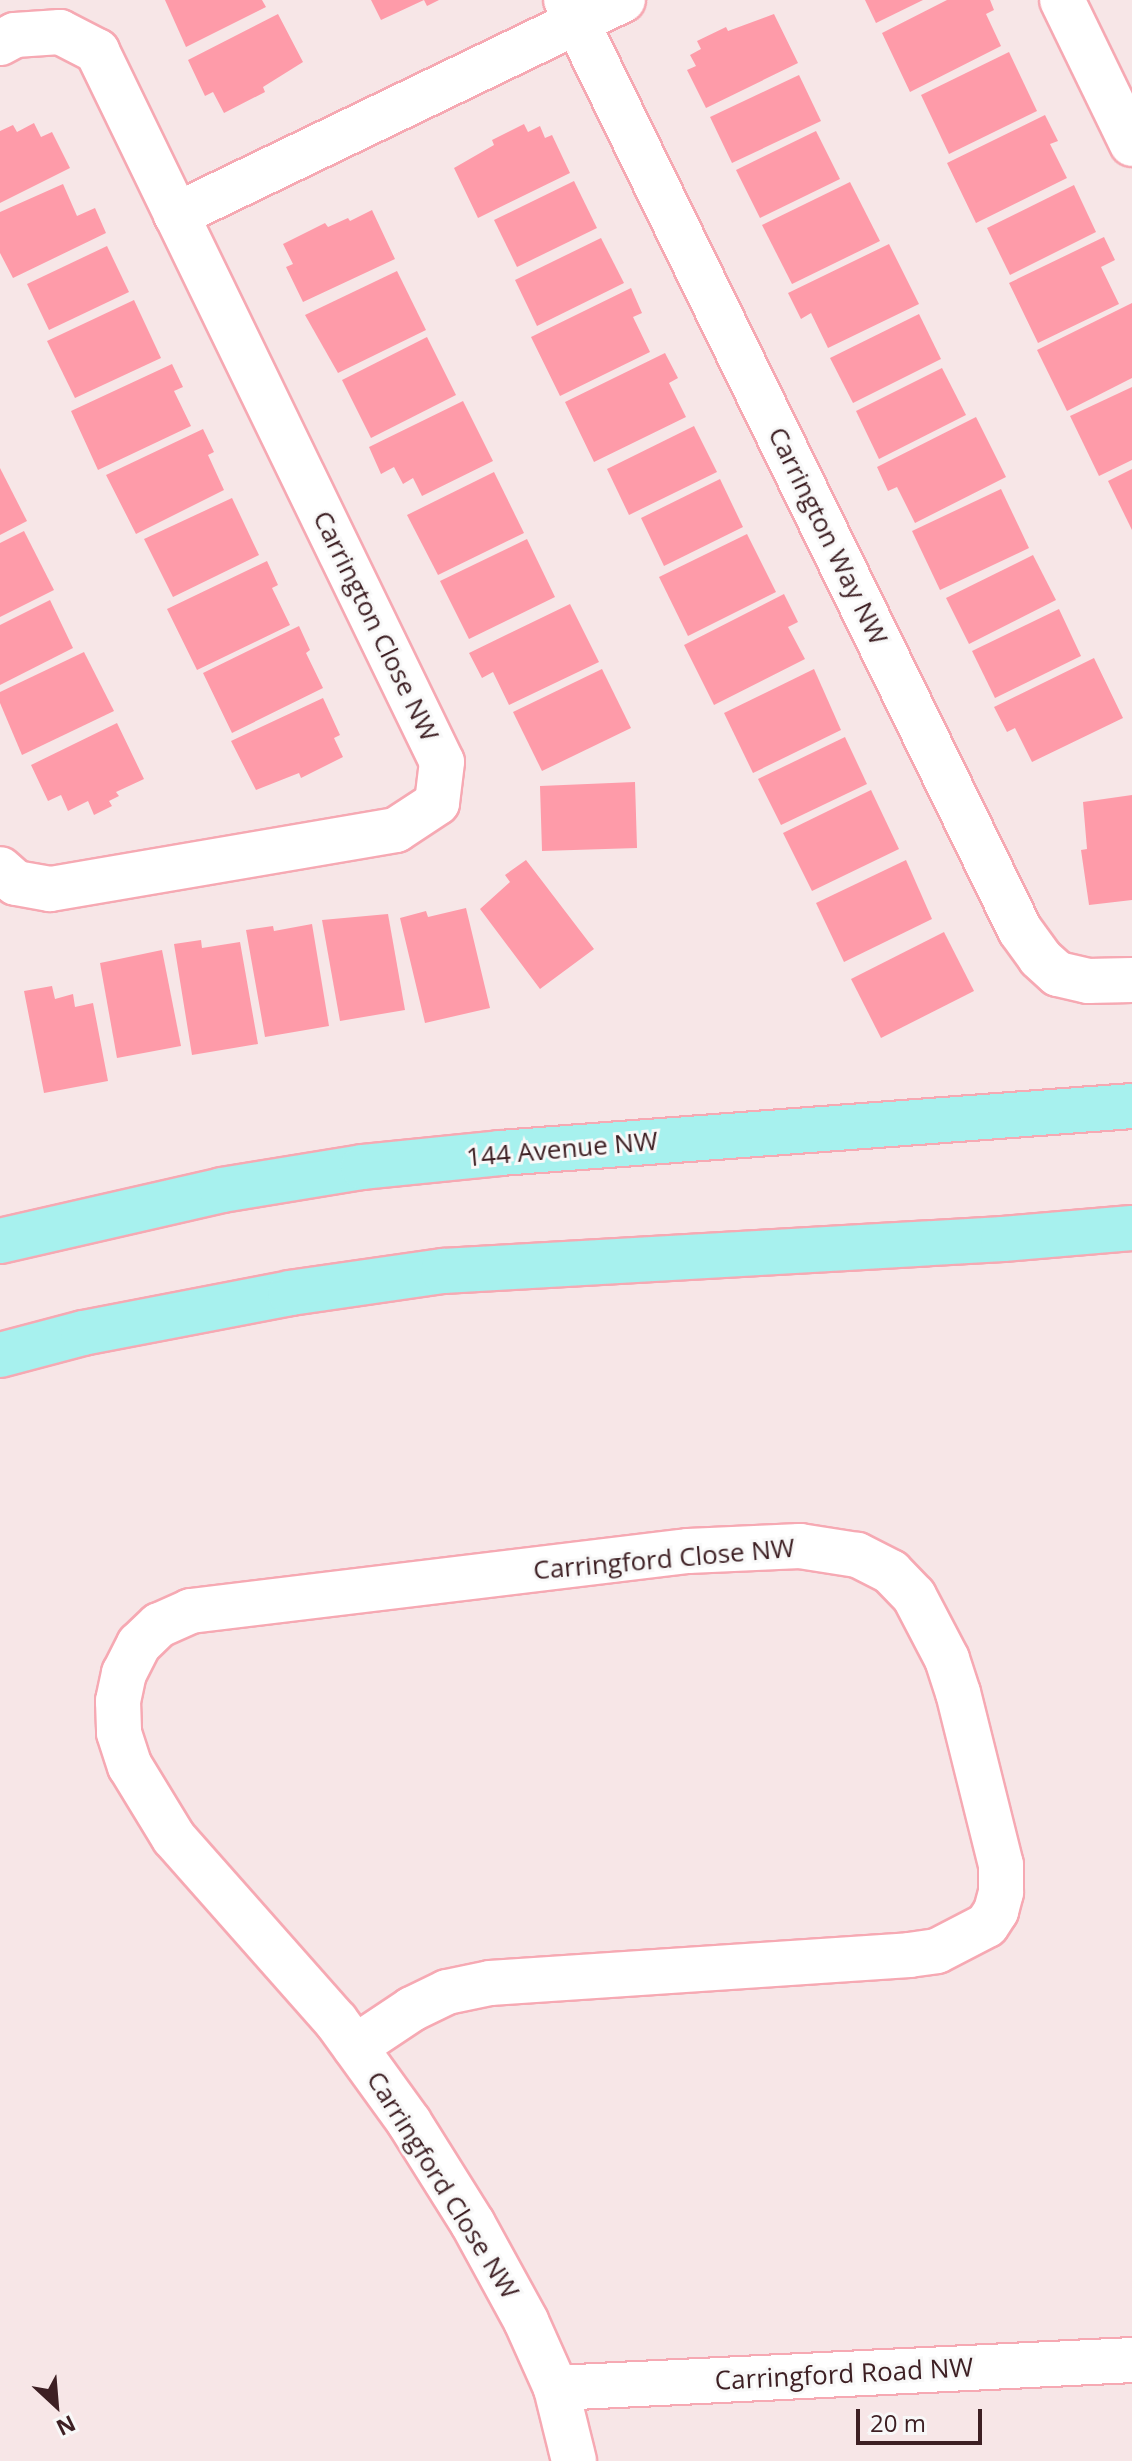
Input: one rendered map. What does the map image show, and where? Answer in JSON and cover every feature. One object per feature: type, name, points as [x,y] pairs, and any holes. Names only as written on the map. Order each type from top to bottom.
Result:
[{"type":"main road","name":"144 Avenue NW","points":[[0,1241],[222,1190],[363,1167],[500,1153],[1132,1106]]},
{"type":"main road","points":[[0,1355],[83,1333],[290,1293],[443,1271],[1003,1239],[1132,1228]]},
{"type":"street","points":[[176,215],[571,11],[623,0]]},
{"type":"street","points":[[1062,0],[1132,144]]},
{"type":"street","name":"Carrington Way NW","points":[[571,11],[1020,930],[1040,958],[1058,974],[1088,981],[1132,980]]},
{"type":"street","name":"Carrington Close NW","points":[[0,43],[15,35],[60,32],[97,51],[442,762],[437,803],[396,830],[50,889],[16,883],[0,869]]},
{"type":"street","name":"Carringford Close NW","points":[[355,2047],[412,2009],[447,1992],[490,1983],[909,1955],[937,1951],[987,1925],[996,1911],[1001,1892],[1001,1865],[958,1693],[947,1659],[914,1596],[891,1572],[857,1555],[800,1546],[688,1551],[191,1611],[159,1625],[139,1644],[124,1673],[118,1701],[119,1733],[130,1766],[174,1838],[355,2047],[409,2122],[473,2224],[526,2321],[556,2388],[574,2461]]},
{"type":"street","name":"Carringford Road NW","points":[[556,2388],[1132,2360]]},
{"type":"building","points":[[165,0],[262,0],[266,7],[186,47]]},
{"type":"building","points":[[371,0],[424,0],[381,20]]},
{"type":"building","points":[[424,0],[439,0],[427,6]]},
{"type":"building","points":[[865,0],[923,0],[876,23]]},
{"type":"building","points":[[947,0],[990,0],[994,10],[986,14],[1001,46],[910,92],[882,33]]},
{"type":"building","points":[[278,14],[303,62],[263,87],[265,92],[224,113],[213,92],[205,96],[188,60]]},
{"type":"building","points":[[774,14],[798,63],[706,108],[687,70],[696,66],[690,55],[701,49],[697,41],[726,27],[728,31]]},
{"type":"building","points":[[1009,52],[1037,111],[949,154],[921,95]]},
{"type":"building","points":[[799,75],[821,121],[732,163],[710,117]]},
{"type":"building","points":[[1045,115],[1058,141],[1050,144],[1067,178],[976,223],[947,163]]},
{"type":"building","points":[[34,123],[41,137],[52,132],[70,168],[0,203],[0,131],[13,125],[17,132]]},
{"type":"building","points":[[524,124],[528,132],[540,126],[545,138],[552,135],[570,173],[478,218],[454,168],[494,145],[492,140]]},
{"type":"building","points":[[816,131],[840,179],[760,218],[736,170]]},
{"type":"building","points":[[574,181],[597,228],[517,267],[494,220]]},
{"type":"building","points":[[850,182],[880,241],[792,284],[762,225]]},
{"type":"building","points":[[63,184],[77,216],[95,208],[106,233],[13,278],[0,253],[0,212]]},
{"type":"building","points":[[1074,185],[1096,232],[1010,275],[987,228]]},
{"type":"building","points":[[372,210],[395,259],[303,302],[286,267],[293,264],[283,244],[325,223],[328,227],[348,218],[350,221]]},
{"type":"building","points":[[1104,237],[1115,260],[1101,267],[1119,304],[1038,343],[1009,283]]},
{"type":"building","points":[[601,238],[624,283],[537,326],[515,280]]},
{"type":"building","points":[[889,244],[919,304],[828,348],[811,313],[801,319],[788,293]]},
{"type":"building","points":[[107,246],[129,292],[49,330],[27,284]]},
{"type":"building","points":[[397,271],[426,330],[338,373],[305,315]]},
{"type":"building","points":[[631,288],[642,313],[633,317],[650,352],[560,396],[531,337]]},
{"type":"building","points":[[134,300],[161,358],[75,398],[47,341]]},
{"type":"building","points":[[1132,303],[1132,378],[1067,411],[1037,350]]},
{"type":"building","points":[[919,314],[941,359],[853,403],[830,358]]},
{"type":"building","points":[[427,337],[456,395],[371,438],[342,380]]},
{"type":"building","points":[[665,353],[678,378],[669,383],[686,417],[594,462],[565,402]]},
{"type":"building","points":[[172,364],[183,387],[174,391],[191,426],[98,470],[71,411]]},
{"type":"building","points":[[942,368],[966,415],[879,459],[856,411]]},
{"type":"building","points":[[1132,387],[1132,460],[1099,476],[1070,416]]},
{"type":"building","points":[[463,401],[493,461],[422,496],[413,478],[403,484],[394,467],[381,474],[369,447]]},
{"type":"building","points":[[976,417],[1006,477],[915,523],[897,487],[888,491],[877,467]]},
{"type":"building","points":[[694,426],[717,472],[629,515],[607,469]]},
{"type":"building","points":[[203,429],[214,452],[208,455],[224,490],[136,534],[106,475]]},
{"type":"building","points":[[0,468],[27,521],[0,535]]},
{"type":"building","points":[[1132,469],[1132,530],[1108,481]]},
{"type":"building","points":[[494,472],[524,533],[438,575],[407,515]]},
{"type":"building","points":[[720,479],[743,527],[664,566],[641,518]]},
{"type":"building","points":[[1001,489],[1029,548],[940,590],[912,531]]},
{"type":"building","points":[[232,498],[259,555],[173,597],[144,539]]},
{"type":"building","points":[[24,531],[54,590],[0,617],[0,543]]},
{"type":"building","points":[[747,534],[776,592],[688,636],[659,577]]},
{"type":"building","points":[[527,539],[555,597],[469,639],[440,581]]},
{"type":"building","points":[[1033,555],[1056,600],[969,644],[946,598]]},
{"type":"building","points":[[267,561],[278,585],[272,588],[290,625],[197,670],[167,609]]},
{"type":"building","points":[[784,594],[798,622],[788,627],[805,659],[714,705],[684,645]]},
{"type":"building","points":[[50,600],[73,648],[0,685],[0,625]]},
{"type":"building","points":[[570,604],[599,662],[509,705],[493,672],[482,678],[469,653]]},
{"type":"building","points":[[1059,609],[1081,656],[995,698],[972,651]]},
{"type":"building","points":[[299,626],[310,650],[306,653],[323,688],[232,733],[203,673]]},
{"type":"building","points":[[84,652],[114,711],[22,755],[0,703],[0,692]]},
{"type":"building","points":[[1094,658],[1123,718],[1032,762],[1015,728],[1007,732],[994,707]]},
{"type":"building","points":[[602,669],[631,728],[542,771],[513,712]]},
{"type":"building","points":[[814,669],[841,730],[753,773],[724,713]]},
{"type":"building","points":[[323,698],[340,735],[334,738],[343,757],[301,778],[299,773],[256,790],[231,741]]},
{"type":"building","points":[[117,723],[144,779],[116,792],[119,796],[109,801],[112,806],[94,815],[88,801],[68,811],[61,795],[48,801],[31,765]]},
{"type":"building","points":[[845,737],[867,784],[781,825],[758,779]]},
{"type":"building","points":[[635,782],[637,848],[542,851],[540,786]]},
{"type":"building","points":[[871,790],[899,849],[812,891],[783,833]]},
{"type":"building","points":[[1132,795],[1132,900],[1089,905],[1081,850],[1087,849],[1083,802]]},
{"type":"building","points":[[526,860],[594,949],[540,989],[480,909],[510,882],[505,875]]},
{"type":"building","points":[[906,860],[932,919],[844,962],[816,903]]},
{"type":"building","points":[[466,908],[490,1008],[425,1023],[400,918],[426,911],[428,917]]},
{"type":"building","points":[[388,914],[405,1010],[340,1021],[322,920]]},
{"type":"building","points":[[312,924],[329,1026],[265,1037],[246,930],[273,926],[274,931]]},
{"type":"building","points":[[944,932],[974,991],[881,1038],[851,979]]},
{"type":"building","points":[[201,940],[202,948],[240,942],[258,1044],[192,1055],[174,944]]},
{"type":"building","points":[[162,950],[181,1046],[117,1058],[100,963]]},
{"type":"building","points":[[52,986],[55,999],[73,994],[75,1007],[93,1003],[108,1081],[44,1093],[24,991]]}]
